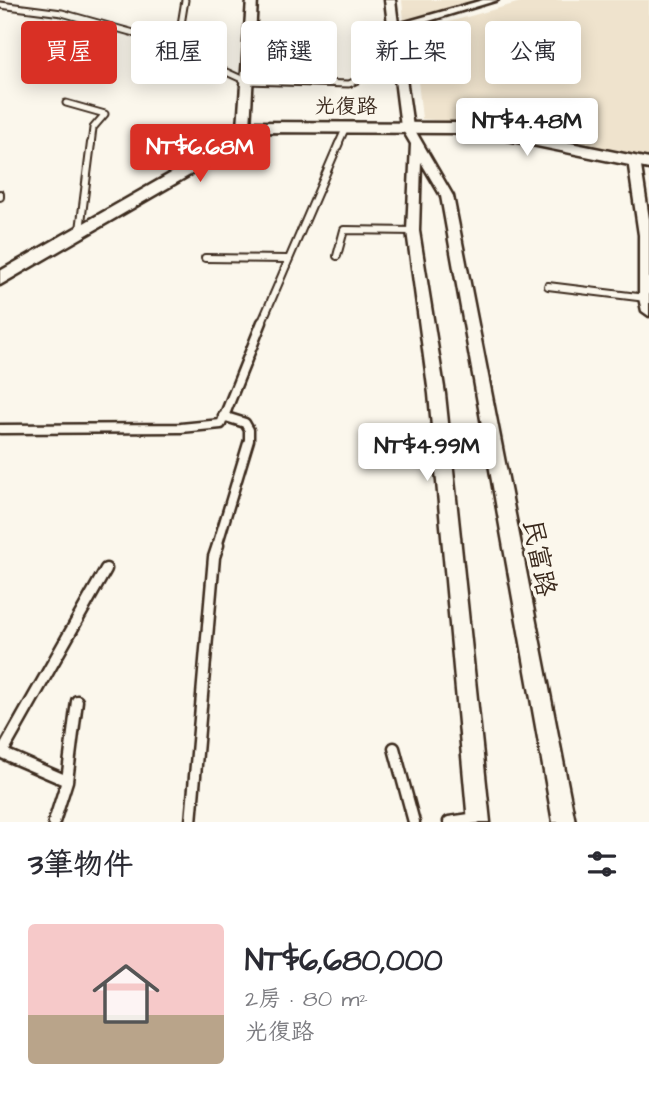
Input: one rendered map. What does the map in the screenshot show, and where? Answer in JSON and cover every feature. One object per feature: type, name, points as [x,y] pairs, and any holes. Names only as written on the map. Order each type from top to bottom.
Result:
[{"type":"street","points":[[250,21],[252,0]]},
{"type":"street","name":"民富路","points":[[390,0],[391,21]]},
{"type":"street","points":[[420,21],[493,0]]},
{"type":"street","points":[[0,279],[80,230],[235,143],[244,127],[246,84]]},
{"type":"street","name":"民富路","points":[[400,84],[407,127],[447,196],[564,822]]},
{"type":"street","name":"光復路","points":[[244,127],[407,127],[493,132],[641,162]]},
{"type":"street","name":"民富路","points":[[416,145],[413,231],[437,394],[479,820]]},
{"type":"street","points":[[641,162],[647,304]]},
{"type":"lane","points":[[182,21],[185,0]]},
{"type":"lane","points":[[0,5],[62,13],[131,32]]},
{"type":"lane","points":[[66,103],[105,114],[93,128],[80,230]]},
{"type":"lane","points":[[0,429],[207,428],[221,424],[287,260],[346,127]]},
{"type":"lane","points":[[337,256],[344,230],[413,231]]},
{"type":"lane","points":[[205,258],[287,260]]},
{"type":"lane","points":[[548,286],[647,304]]},
{"type":"lane","points":[[191,822],[215,557],[249,440],[249,430],[245,422],[223,416]]},
{"type":"lane","points":[[67,781],[2,753],[106,569]]},
{"type":"lane","points":[[54,822],[67,781],[78,701]]},
{"type":"lane","points":[[394,748],[414,822]]},
{"type":"lane","points":[[449,822],[479,820]]},
{"type":"shaded area","points":[[402,0],[479,0],[404,21]]},
{"type":"shaded area","points":[[528,0],[649,0],[649,158],[486,124],[422,119],[418,84],[471,84],[471,21],[453,21]]}]
